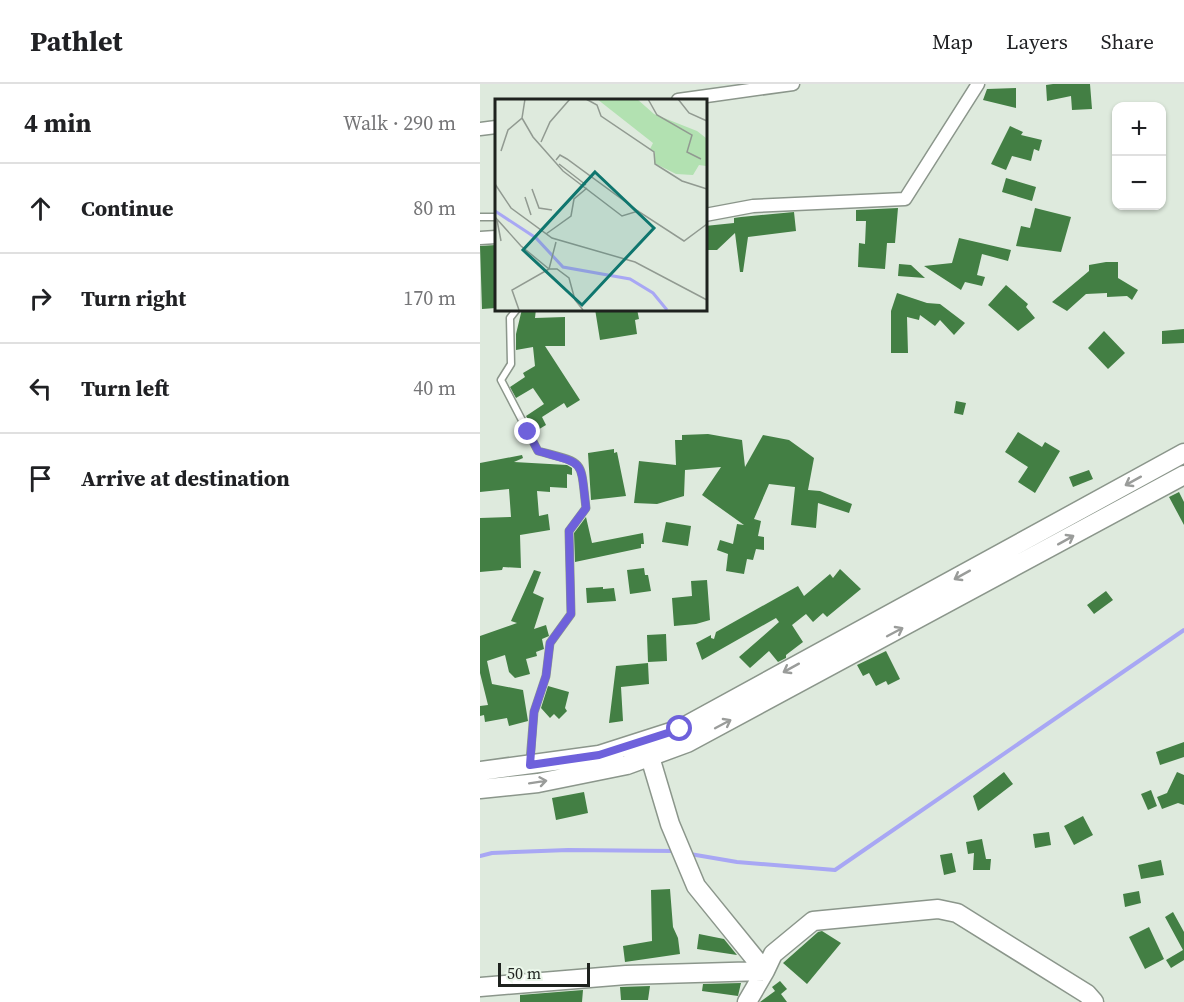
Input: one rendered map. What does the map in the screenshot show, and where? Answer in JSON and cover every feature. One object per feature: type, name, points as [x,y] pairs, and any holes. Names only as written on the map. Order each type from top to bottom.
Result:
[{"type":"main road","points":[[480,771],[599,755],[680,729],[1184,453]]},
{"type":"main road","points":[[480,789],[538,783],[627,765],[687,743],[1184,475]]},
{"type":"main road","points":[[650,757],[670,824],[696,886],[765,971]]},
{"type":"main road","points":[[747,1002],[773,954],[813,921],[938,909],[957,914],[1087,994],[1094,1002]]},
{"type":"main road","points":[[480,987],[626,975],[765,971]]},
{"type":"street","points":[[685,99],[793,84]]},
{"type":"street","points":[[706,214],[753,206],[905,199],[978,84]]},
{"type":"street","points":[[480,129],[495,126]]},
{"type":"street","points":[[480,238],[495,237]]},
{"type":"lane","points":[[516,310],[510,318],[512,364],[501,380],[538,451],[576,462],[581,468],[586,508],[569,531],[571,614],[550,643],[546,676],[534,712],[530,765]]},
{"type":"building","points":[[1090,84],[1092,109],[1072,110],[1071,96],[1047,101],[1046,85]]},
{"type":"building","points":[[1016,88],[1016,108],[983,100],[987,89]]},
{"type":"building","points":[[1010,126],[1023,132],[1021,135],[1042,140],[1039,151],[1034,149],[1031,161],[1012,156],[1006,170],[991,164]]},
{"type":"building","points":[[1006,178],[1036,187],[1032,201],[1002,192]]},
{"type":"building","points":[[898,208],[895,243],[887,243],[885,269],[858,267],[859,243],[865,244],[866,221],[856,221],[856,210]]},
{"type":"building","points":[[1035,208],[1071,217],[1061,252],[1016,246],[1021,226],[1030,228]]},
{"type":"building","points":[[794,212],[796,231],[748,237],[743,272],[740,272],[735,233],[717,250],[706,250],[706,226],[734,223],[734,218]]},
{"type":"building","points":[[959,238],[1011,250],[1008,261],[982,254],[977,275],[985,277],[982,286],[965,282],[961,290],[924,266],[952,263]]},
{"type":"building","points":[[495,245],[495,308],[482,309],[480,246]]},
{"type":"building","points":[[1118,262],[1118,278],[1138,290],[1132,300],[1127,296],[1107,297],[1107,293],[1086,294],[1067,311],[1052,302],[1089,271],[1089,265]]},
{"type":"building","points":[[899,264],[911,265],[925,278],[898,276]]},
{"type":"building","points":[[1006,285],[1028,304],[1026,307],[1035,318],[1018,331],[988,305]]},
{"type":"building","points":[[897,293],[927,303],[940,304],[965,323],[954,335],[940,320],[935,326],[920,315],[919,320],[907,317],[908,353],[891,353],[891,311]]},
{"type":"building","points":[[522,310],[536,310],[535,318],[565,317],[565,346],[545,346],[580,400],[567,408],[564,403],[542,417],[546,425],[536,431],[526,416],[544,404],[533,388],[516,398],[510,387],[525,377],[523,373],[535,366],[533,347],[516,350],[516,334]]},
{"type":"building","points":[[595,310],[637,310],[639,319],[635,320],[637,334],[600,340]]},
{"type":"building","points":[[1184,329],[1184,343],[1162,344],[1162,331]]},
{"type":"building","points":[[1104,331],[1125,353],[1108,369],[1088,348]]},
{"type":"building","points":[[956,401],[966,403],[963,415],[954,413]]},
{"type":"building","points":[[1018,432],[1042,447],[1045,442],[1060,451],[1035,493],[1018,482],[1028,467],[1005,452]]},
{"type":"building","points":[[708,434],[742,440],[745,467],[763,435],[789,440],[814,458],[808,490],[820,491],[852,504],[849,513],[818,503],[816,528],[791,525],[795,487],[769,484],[754,519],[761,521],[758,536],[764,537],[764,550],[756,549],[753,560],[747,559],[744,574],[726,571],[728,554],[717,550],[720,540],[733,544],[737,524],[744,525],[702,495],[721,467],[685,470],[684,496],[657,504],[634,503],[639,461],[676,465],[675,440],[682,440],[682,435]]},
{"type":"building","points":[[614,449],[614,453],[617,452],[626,496],[591,500],[588,453]]},
{"type":"building","points":[[522,455],[523,458],[514,462],[567,465],[572,468],[572,475],[567,474],[567,488],[550,487],[550,492],[537,491],[539,516],[548,514],[550,530],[520,535],[521,568],[503,567],[502,570],[480,572],[480,518],[511,517],[509,489],[480,492],[480,463]]},
{"type":"building","points":[[1089,470],[1093,479],[1073,487],[1069,477]]},
{"type":"building","points":[[1179,492],[1184,502],[1184,525],[1169,497]]},
{"type":"building","points":[[586,517],[592,543],[643,533],[644,544],[641,544],[641,548],[575,562],[574,533]]},
{"type":"building","points":[[666,522],[691,526],[688,546],[662,542]]},
{"type":"building","points":[[644,568],[651,591],[630,594],[627,570]]},
{"type":"building","points":[[840,569],[861,589],[827,617],[823,613],[813,622],[806,614],[792,625],[803,642],[786,655],[786,658],[778,662],[769,651],[750,668],[739,657],[779,622],[776,618],[702,660],[696,643],[711,635],[714,639],[716,632],[798,586],[804,596],[830,574],[833,578]]},
{"type":"building","points":[[534,570],[541,572],[533,593],[544,598],[534,629],[546,625],[549,636],[542,639],[544,649],[536,652],[537,656],[526,659],[530,674],[515,678],[509,672],[505,655],[487,661],[492,684],[523,690],[528,721],[509,726],[507,718],[485,722],[484,715],[480,716],[480,706],[488,705],[480,673],[480,636],[517,623],[511,621]]},
{"type":"building","points":[[707,580],[710,620],[674,626],[672,598],[692,596],[691,581]]},
{"type":"building","points":[[603,587],[603,589],[614,588],[616,601],[587,603],[586,588]]},
{"type":"building","points":[[1106,591],[1113,600],[1094,614],[1087,605]]},
{"type":"building","points":[[666,634],[667,661],[648,662],[647,635]]},
{"type":"building","points":[[886,651],[900,679],[888,685],[886,681],[876,686],[869,673],[863,676],[857,665]]},
{"type":"building","points":[[648,663],[649,684],[621,687],[623,721],[609,723],[616,666]]},
{"type":"building","points":[[548,686],[569,692],[565,708],[567,711],[559,719],[554,714],[550,718],[541,708]]},
{"type":"building","points":[[1184,742],[1184,757],[1160,765],[1156,752]]},
{"type":"building","points":[[1004,772],[1013,784],[978,811],[973,796]]},
{"type":"building","points":[[1177,772],[1184,775],[1184,805],[1178,803],[1162,809],[1157,797],[1167,793]]},
{"type":"building","points":[[1151,790],[1157,806],[1148,810],[1141,794]]},
{"type":"building","points":[[584,792],[588,813],[556,820],[552,798]]},
{"type":"building","points":[[1083,816],[1093,835],[1074,845],[1064,826]]},
{"type":"building","points":[[1049,832],[1051,845],[1035,848],[1033,834]]},
{"type":"building","points":[[982,839],[986,859],[991,859],[990,870],[973,870],[974,853],[968,854],[966,842]]},
{"type":"building","points":[[952,853],[956,872],[944,875],[940,855]]},
{"type":"building","points":[[1161,860],[1164,875],[1141,879],[1138,865]]},
{"type":"building","points":[[670,889],[673,927],[678,938],[680,954],[625,962],[623,946],[652,941],[651,890]]},
{"type":"building","points":[[1139,891],[1141,903],[1125,907],[1123,894]]},
{"type":"building","points":[[1173,912],[1184,932],[1184,960],[1171,968],[1166,960],[1183,950],[1165,917]]},
{"type":"building","points":[[1149,927],[1164,959],[1145,969],[1129,937]]},
{"type":"building","points":[[822,931],[841,943],[807,984],[783,963]]},
{"type":"building","points":[[699,934],[724,939],[737,955],[697,949]]},
{"type":"building","points":[[780,981],[787,989],[781,994],[787,1002],[760,1002],[775,991],[772,987]]},
{"type":"building","points":[[741,983],[738,996],[702,991],[703,984]]},
{"type":"building","points":[[650,986],[648,1000],[621,1000],[620,987]]},
{"type":"building","points":[[583,990],[582,1002],[520,1002],[520,995]]},
{"type":"waterway","points":[[690,854],[737,862],[835,870],[1184,630]]},
{"type":"waterway","points":[[480,856],[492,853],[568,850],[674,851]]},
{"type":"route","points":[[528,432],[538,451],[576,462],[581,468],[586,508],[569,531],[571,614],[550,643],[546,676],[534,712],[530,765],[599,755],[680,729]]}]
